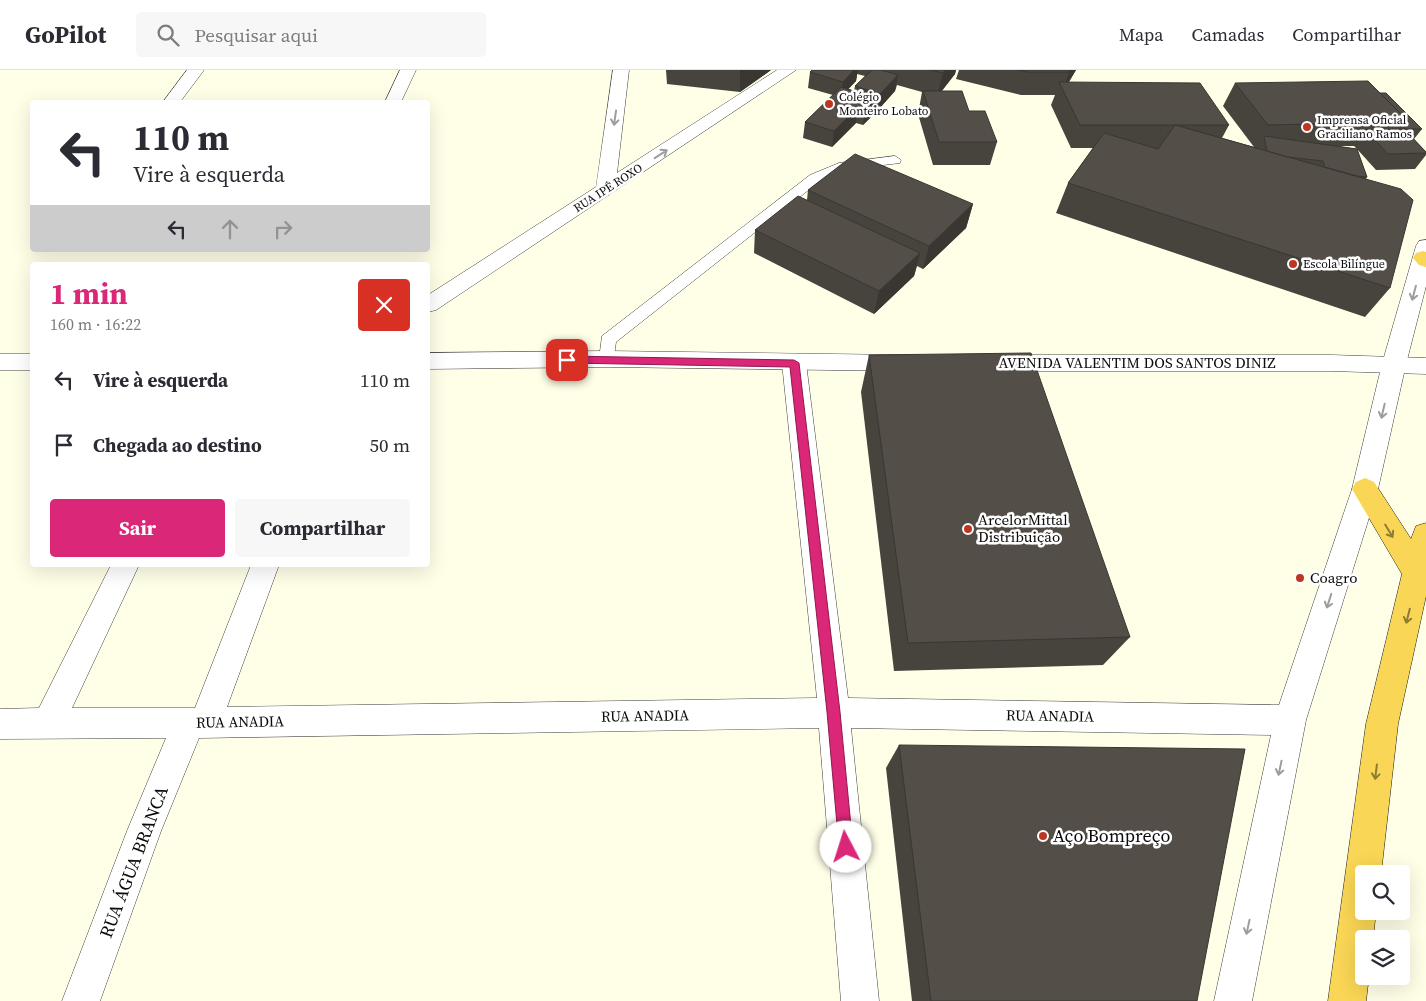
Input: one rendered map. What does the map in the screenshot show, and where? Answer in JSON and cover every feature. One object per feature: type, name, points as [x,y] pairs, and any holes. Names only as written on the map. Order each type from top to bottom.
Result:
[{"type":"highway","points":[[1365,489],[1418,576]]},
{"type":"highway","points":[[1347,1001],[1382,724],[1418,576],[1426,534]]},
{"type":"street","points":[[173,100],[196,70]]},
{"type":"street","points":[[394,100],[408,70]]},
{"type":"street","points":[[605,190],[621,70]]},
{"type":"street","name":"RUA IPÊ ROXO","points":[[430,304],[788,70]]},
{"type":"street","points":[[609,165],[630,174]]},
{"type":"street","points":[[1232,1001],[1290,720],[1365,489],[1394,364],[1425,255]]},
{"type":"street","points":[[430,361],[607,360],[923,363]]},
{"type":"street","points":[[0,362],[30,362]]},
{"type":"street","points":[[794,363],[834,712],[860,1001]]},
{"type":"street","name":"AVENIDA VALENTIM DOS SANTOS DINIZ","points":[[973,363],[1394,364],[1426,366]]},
{"type":"street","points":[[48,724],[124,567]]},
{"type":"street","name":"RUA ÁGUA BRANCA","points":[[81,1001],[144,830],[197,723],[263,567]]},
{"type":"street","name":"RUA ANADIA","points":[[0,724],[197,723],[834,712],[1290,720]]},
{"type":"lane","points":[[607,360],[608,340],[815,178],[838,166],[895,160]]},
{"type":"building","points":[[812,70],[854,70],[843,82],[810,72]]},
{"type":"building","points":[[872,70],[881,70],[898,75],[880,94],[855,86]]},
{"type":"building","points":[[931,70],[945,70],[943,73]]},
{"type":"building","points":[[1018,70],[1070,70],[1069,72],[1028,72]]},
{"type":"building","points":[[1368,81],[1409,122],[1268,125],[1235,83]]},
{"type":"building","points":[[1059,82],[1200,83],[1229,125],[1080,125]]},
{"type":"building","points":[[841,87],[877,98],[866,109],[858,107],[834,131],[805,122]]},
{"type":"building","points":[[923,91],[962,91],[969,111],[985,111],[997,142],[939,142]]},
{"type":"building","points":[[1380,93],[1386,93],[1422,129],[1404,129],[1409,122]]},
{"type":"building","points":[[1175,125],[1401,189],[1413,200],[1390,288],[1068,183],[1104,133],[1158,149]]},
{"type":"building","points":[[1404,129],[1426,153],[1388,154],[1366,130]]},
{"type":"building","points":[[1264,136],[1357,149],[1367,177],[1325,167],[1323,161],[1288,157],[1267,151]]},
{"type":"building","points":[[855,154],[973,204],[929,246],[808,190]]},
{"type":"building","points":[[798,196],[920,253],[879,291],[755,230]]},
{"type":"building","name":"ArcelorMittal Distribuição","points":[[1031,353],[1130,637],[908,643],[869,355]]},
{"type":"building","name":"Aço Bompreço","points":[[899,745],[1245,749],[1197,1001],[931,1001]]},
{"type":"place","name":"Colégio Monteiro Lobato","points":[[829,104]]},
{"type":"place","name":"Imprensa Oficial Graciliano Ramos","points":[[1307,127]]},
{"type":"place","name":"Escola Bilíngue","points":[[1293,264]]},
{"type":"place","name":"ArcelorMittal Distribuição","points":[[968,529]]},
{"type":"place","name":"Coagro","points":[[1300,578]]},
{"type":"place","name":"Aço Bompreço","points":[[1043,836]]},
{"type":"route","points":[[567,360],[794,363],[834,712],[846,847]]}]
